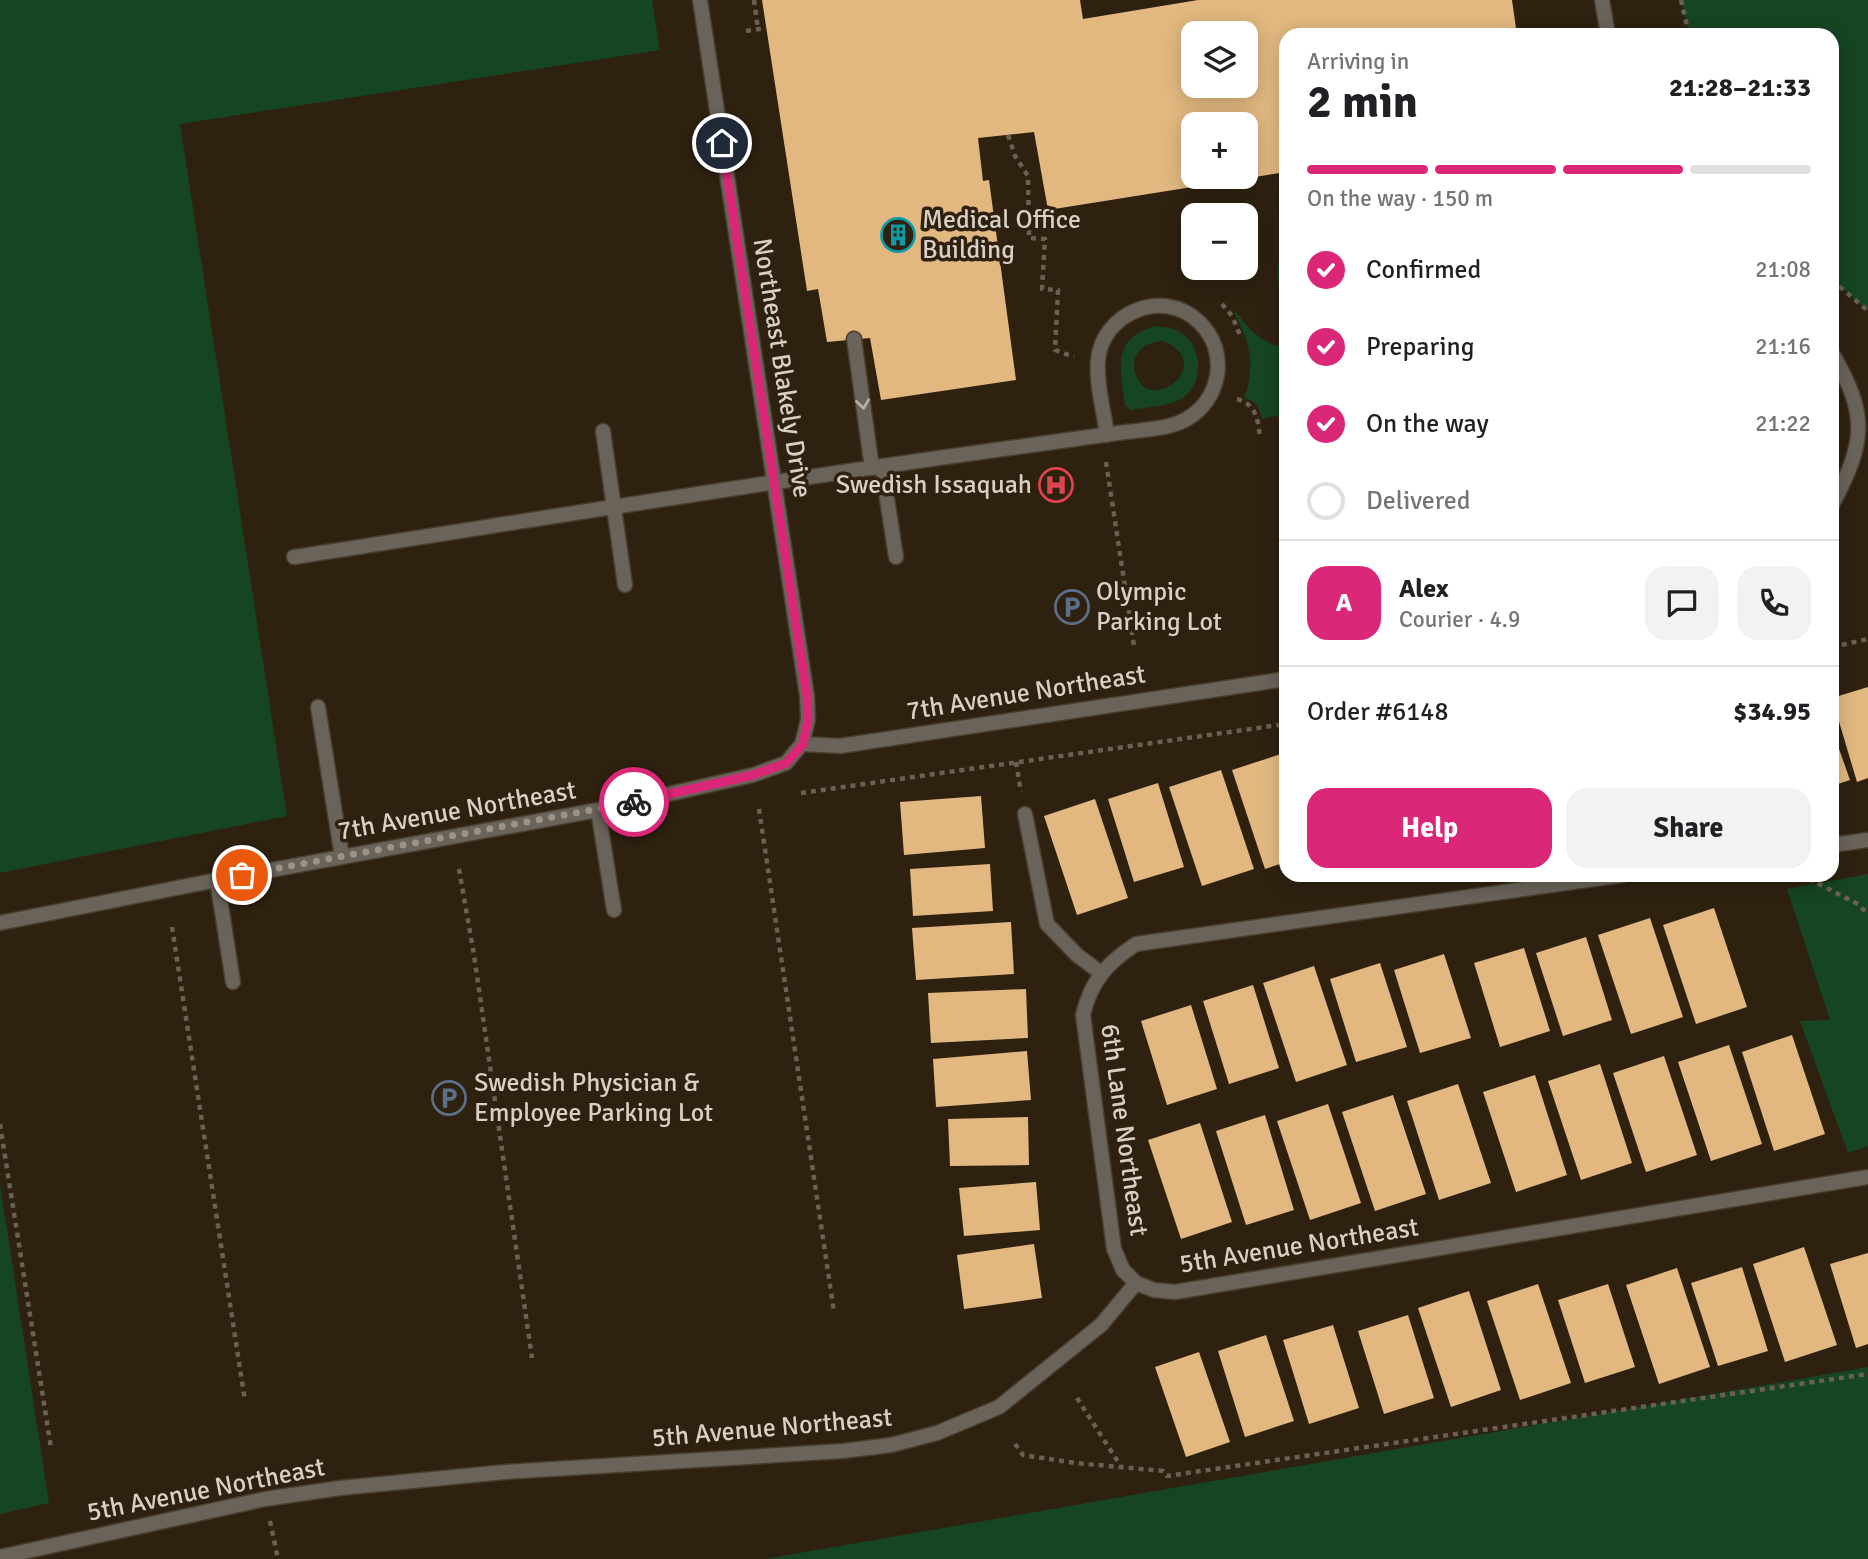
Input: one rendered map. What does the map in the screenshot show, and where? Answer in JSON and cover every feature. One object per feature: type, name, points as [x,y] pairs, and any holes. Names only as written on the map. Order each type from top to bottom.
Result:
[{"type":"street","name":"Northeast Blakely Drive","points":[[700,0],[807,696],[808,720],[803,744]]},
{"type":"street","points":[[1602,0],[1607,28]]},
{"type":"street","points":[[294,557],[775,482],[1107,435],[1181,423],[1199,412],[1212,395],[1218,375],[1218,354],[1211,336],[1199,321],[1183,310],[1164,306],[1145,307],[1128,313],[1112,326],[1102,342],[1097,361],[1107,435]]},
{"type":"street","points":[[854,339],[896,557]]},
{"type":"street","points":[[1839,362],[1857,386],[1867,425],[1864,446],[1839,492]]},
{"type":"street","points":[[603,431],[625,585]]},
{"type":"street","name":"7th Avenue Northeast","points":[[0,923],[598,810],[753,775],[786,763],[803,744],[840,746],[1279,680]]},
{"type":"street","points":[[318,707],[342,857]]},
{"type":"street","points":[[598,810],[614,909]]},
{"type":"street","points":[[1025,814],[1047,924],[1077,955],[1101,973]]},
{"type":"street","points":[[1839,844],[1868,840]]},
{"type":"street","points":[[217,880],[233,982]]},
{"type":"street","name":"6th Lane Northeast","points":[[1136,1283],[1123,1270],[1114,1249],[1083,1015],[1087,997],[1113,959],[1136,944],[1574,882]]},
{"type":"street","name":"5th Avenue Northeast","points":[[0,1557],[265,1499],[340,1488],[505,1472],[843,1451],[891,1445],[937,1433],[999,1407],[1101,1325],[1136,1283],[1154,1290],[1175,1292],[1868,1177]]},
{"type":"path","points":[[754,0],[758,29]]},
{"type":"path","points":[[1681,0],[1687,28]]},
{"type":"path","points":[[746,31],[766,28]]},
{"type":"path","points":[[1008,135],[1015,156],[1028,176],[1029,238],[1045,239],[1042,289],[1058,290],[1055,349],[1074,357]]},
{"type":"path","points":[[1839,285],[1868,311]]},
{"type":"path","points":[[1237,399],[1247,402],[1253,408],[1258,420],[1260,439]]},
{"type":"path","points":[[1106,462],[1134,646]]},
{"type":"path","points":[[1839,645],[1868,639]]},
{"type":"path","points":[[801,793],[1279,725]]},
{"type":"path","points":[[759,809],[834,1312]]},
{"type":"path","points":[[459,869],[532,1357]]},
{"type":"path","points":[[1816,882],[1858,904],[1868,914]]},
{"type":"path","points":[[172,927],[245,1401]]},
{"type":"path","points":[[0,1124],[51,1448]]},
{"type":"path","points":[[1015,1444],[1023,1455],[1163,1471],[1167,1476],[1868,1374]]},
{"type":"path","points":[[1077,1398],[1122,1468]]},
{"type":"path","points":[[265,1499],[278,1559]]},
{"type":"green space","points":[[0,0],[652,0],[660,50],[180,124],[287,816],[0,873]]},
{"type":"green space","points":[[1681,0],[1868,0],[1868,311],[1839,286],[1839,28],[1687,28]]},
{"type":"green space","points":[[1234,313],[1262,339],[1279,346],[1279,417],[1262,419],[1257,405],[1244,398],[1250,376],[1250,354]]},
{"type":"green space","points":[[1155,326],[1173,329],[1185,336],[1196,354],[1197,375],[1194,385],[1179,400],[1131,410],[1125,405],[1121,379],[1122,357],[1131,339]],"holes":[[[1163,341],[1178,351],[1184,362],[1182,373],[1174,382],[1164,389],[1152,390],[1142,385],[1134,365],[1140,350]]]},
{"type":"green space","points":[[1868,874],[1868,1146],[1848,1153],[1800,1021],[1830,1020],[1787,889],[1839,882],[1839,879]]},
{"type":"green space","points":[[0,1184],[49,1503],[0,1514]]},
{"type":"green space","points":[[1868,1367],[1868,1559],[765,1559]]},
{"type":"building","name":"Medical Office Building","points":[[762,0],[1080,0],[1083,19],[1198,0],[1512,0],[1516,28],[1279,28],[1279,173],[1258,176],[1258,112],[1181,112],[1181,189],[1048,210],[1034,132],[978,138],[983,181],[989,180],[1016,380],[881,400],[870,338],[827,342],[818,289],[807,291]]},
{"type":"building","points":[[1868,687],[1868,778],[1857,782],[1839,722],[1839,696]]},
{"type":"building","points":[[1839,749],[1850,780],[1839,784]]},
{"type":"building","points":[[1279,755],[1279,864],[1265,869],[1232,770]]},
{"type":"building","points":[[1221,770],[1254,869],[1202,886],[1169,787]]},
{"type":"building","points":[[1158,783],[1184,867],[1134,882],[1108,799]]},
{"type":"building","points":[[981,796],[985,848],[904,855],[900,802]]},
{"type":"building","points":[[1095,799],[1128,898],[1077,915],[1044,816]]},
{"type":"building","points":[[990,864],[993,911],[913,916],[910,869]]},
{"type":"building","points":[[1714,908],[1747,1007],[1696,1024],[1663,925]]},
{"type":"building","points":[[1650,918],[1683,1017],[1631,1034],[1598,935]]},
{"type":"building","points":[[1011,922],[1014,974],[916,980],[912,928]]},
{"type":"building","points":[[1586,937],[1612,1020],[1563,1036],[1536,953]]},
{"type":"building","points":[[1524,948],[1550,1031],[1500,1047],[1474,963]]},
{"type":"building","points":[[1444,954],[1471,1038],[1420,1053],[1394,970]]},
{"type":"building","points":[[1380,963],[1407,1047],[1356,1062],[1330,979]]},
{"type":"building","points":[[1314,966],[1347,1065],[1296,1082],[1263,983]]},
{"type":"building","points":[[1253,985],[1279,1068],[1229,1084],[1203,1001]]},
{"type":"building","points":[[1026,989],[1028,1038],[931,1043],[928,993]]},
{"type":"building","points":[[1191,1005],[1217,1089],[1167,1105],[1141,1021]]},
{"type":"building","points":[[1792,1035],[1825,1134],[1774,1151],[1742,1052]]},
{"type":"building","points":[[1729,1045],[1762,1144],[1711,1161],[1678,1062]]},
{"type":"building","points":[[1027,1051],[1031,1100],[936,1107],[933,1059]]},
{"type":"building","points":[[1664,1056],[1697,1155],[1646,1172],[1613,1073]]},
{"type":"building","points":[[1600,1064],[1632,1163],[1581,1180],[1548,1081]]},
{"type":"building","points":[[1535,1075],[1567,1175],[1516,1192],[1483,1092]]},
{"type":"building","points":[[1458,1084],[1491,1183],[1439,1200],[1407,1101]]},
{"type":"building","points":[[1393,1095],[1426,1194],[1375,1211],[1342,1112]]},
{"type":"building","points":[[1328,1104],[1361,1203],[1310,1220],[1277,1121]]},
{"type":"building","points":[[1265,1115],[1294,1210],[1246,1225],[1216,1131]]},
{"type":"building","points":[[1028,1117],[1029,1165],[950,1166],[948,1119]]},
{"type":"building","points":[[1200,1123],[1232,1222],[1181,1239],[1148,1140]]},
{"type":"building","points":[[1036,1182],[1040,1230],[964,1236],[959,1188]]},
{"type":"building","points":[[1034,1244],[1042,1298],[964,1309],[957,1255]]},
{"type":"building","points":[[1804,1247],[1837,1345],[1785,1362],[1753,1264]]},
{"type":"building","points":[[1868,1253],[1868,1344],[1856,1348],[1830,1264]]},
{"type":"building","points":[[1742,1267],[1768,1351],[1718,1366],[1691,1283]]},
{"type":"building","points":[[1677,1268],[1710,1367],[1659,1384],[1626,1285]]},
{"type":"building","points":[[1538,1284],[1571,1383],[1520,1400],[1487,1301]]},
{"type":"building","points":[[1608,1284],[1635,1367],[1585,1383],[1558,1300]]},
{"type":"building","points":[[1469,1291],[1501,1390],[1451,1407],[1418,1308]]},
{"type":"building","points":[[1408,1315],[1434,1398],[1384,1414],[1358,1331]]},
{"type":"building","points":[[1333,1325],[1359,1408],[1309,1424],[1283,1340]]},
{"type":"building","points":[[1266,1335],[1294,1421],[1245,1437],[1218,1351]]},
{"type":"building","points":[[1199,1352],[1230,1442],[1186,1457],[1155,1367]]},
{"type":"way so far","points":[[242,875],[634,802]]},
{"type":"place","name":"Medical Office Building","points":[[898,235]]},
{"type":"place","name":"Swedish Issaquah","points":[[1056,485]]},
{"type":"place","name":"Olympic Parking Lot","points":[[1072,607]]},
{"type":"place","name":"Swedish Physician & Employee Parking Lot","points":[[449,1098]]},
{"type":"route","points":[[634,802],[753,775],[786,763],[803,744],[808,720],[807,696],[722,143]]}]
